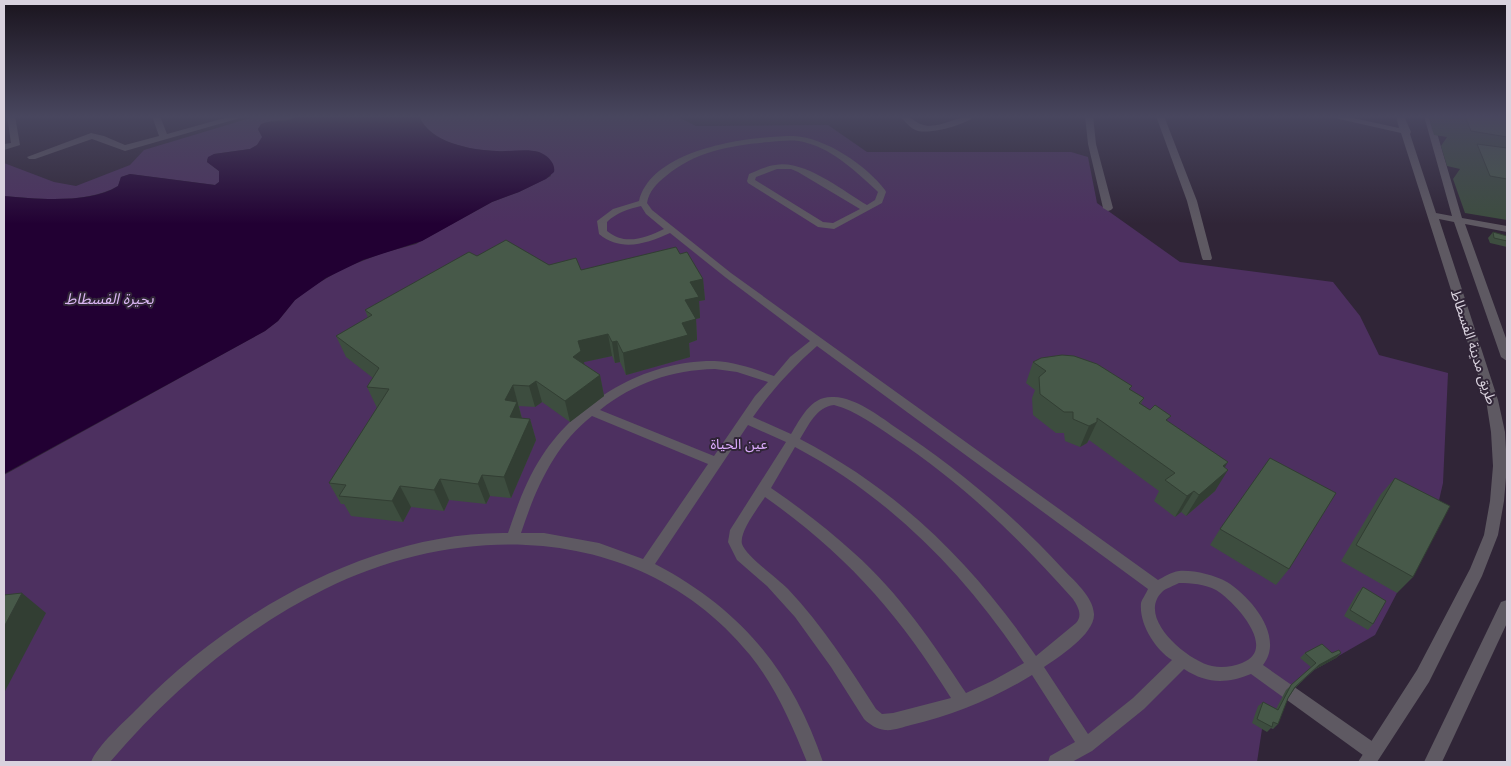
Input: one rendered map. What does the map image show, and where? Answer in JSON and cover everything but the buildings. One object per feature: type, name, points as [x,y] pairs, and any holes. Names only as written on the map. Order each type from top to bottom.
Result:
[{"type":"street","points":[[32,157],[47,152]]},
{"type":"street","points":[[1094,152],[1108,208]]},
{"type":"street","points":[[1173,152],[1192,201],[1206,258]]},
{"type":"street","name":"طريق مدينة الفسطاط","points":[[1370,757],[1423,676],[1477,571],[1491,535],[1500,466],[1498,432],[1492,400],[1431,215],[1413,152]]},
{"type":"street","name":"طريق مدينة الفسطاط","points":[[1438,152],[1458,220],[1507,357]]},
{"type":"street","points":[[1431,215],[1507,229]]},
{"type":"street","points":[[1433,762],[1507,607]]},
{"type":"lane","points":[[701,152],[684,159],[661,175],[646,192],[643,203],[649,212],[728,275],[817,341],[1156,587]]},
{"type":"lane","points":[[830,152],[880,188],[882,192],[879,201],[867,209],[834,226],[821,225],[752,183],[750,177],[776,167],[792,167],[801,170],[867,209]]},
{"type":"lane","points":[[643,203],[622,208],[607,216],[602,221],[602,232],[614,241],[631,243],[671,230]]},
{"type":"lane","points":[[647,565],[745,419],[774,380],[817,341]]},
{"type":"lane","points":[[513,537],[523,506],[551,452],[568,431],[590,411],[632,384],[651,375],[686,367],[715,365],[730,367],[774,380]]},
{"type":"lane","points":[[826,402],[842,403],[881,423],[921,449],[994,508],[1048,562],[1086,607],[1087,616],[1085,623],[1059,648],[1034,666],[987,691],[962,702],[928,712],[885,722],[876,720],[870,714],[820,636],[796,607],[771,581],[738,552],[735,546],[735,534],[794,439],[813,409],[819,404],[826,402]]},
{"type":"lane","points":[[590,411],[716,462]]},
{"type":"lane","points":[[745,419],[794,439],[857,477],[919,526],[978,589],[1006,625],[1086,745]]},
{"type":"lane","points":[[763,489],[798,512],[856,561],[884,591],[932,653],[962,702]]},
{"type":"lane","points":[[99,762],[128,729],[184,675],[218,647],[288,602],[322,583],[389,557],[452,542],[513,537],[549,539],[586,545],[622,555],[674,579],[700,596],[747,639],[767,666],[786,695],[802,728],[815,762]]},
{"type":"lane","points":[[1177,577],[1191,577],[1206,580],[1235,595],[1247,606],[1262,632],[1263,645],[1259,657],[1252,666],[1241,672],[1228,674],[1213,673],[1197,668],[1182,660],[1168,649],[1157,636],[1150,622],[1148,609],[1150,597],[1156,587],[1165,580],[1177,577]]},
{"type":"lane","points":[[1056,762],[1086,745],[1129,713],[1155,690],[1182,660]]},
{"type":"lane","points":[[1252,666],[1288,691],[1370,757]]},
{"type":"green space","points":[[142,152],[230,152],[214,154],[207,159],[207,162],[219,171],[219,182],[215,185],[130,174],[121,177],[118,186],[92,196],[62,199],[4,196],[4,163],[54,182],[76,186],[130,165]]},
{"type":"green space","name":"عين الحياة","points":[[536,152],[1071,152],[1088,157],[1097,203],[1180,262],[1333,282],[1360,316],[1379,355],[1448,373],[1443,483],[1434,522],[1375,635],[1314,670],[1290,692],[1273,729],[1269,727],[1262,729],[1257,762],[4,762],[4,475],[265,331],[278,321],[295,300],[310,288],[344,268],[383,253],[416,244],[492,202],[519,192],[551,176],[539,152]]},
{"type":"water","name":"بحيرة الفسطاط","points":[[230,152],[538,152],[550,160],[554,165],[554,172],[546,179],[492,202],[422,241],[363,260],[326,278],[295,300],[278,321],[265,331],[4,474],[4,196],[63,199],[93,196],[118,186],[121,177],[130,174],[215,185],[219,182],[219,171],[207,162],[208,157],[214,154]]}]
